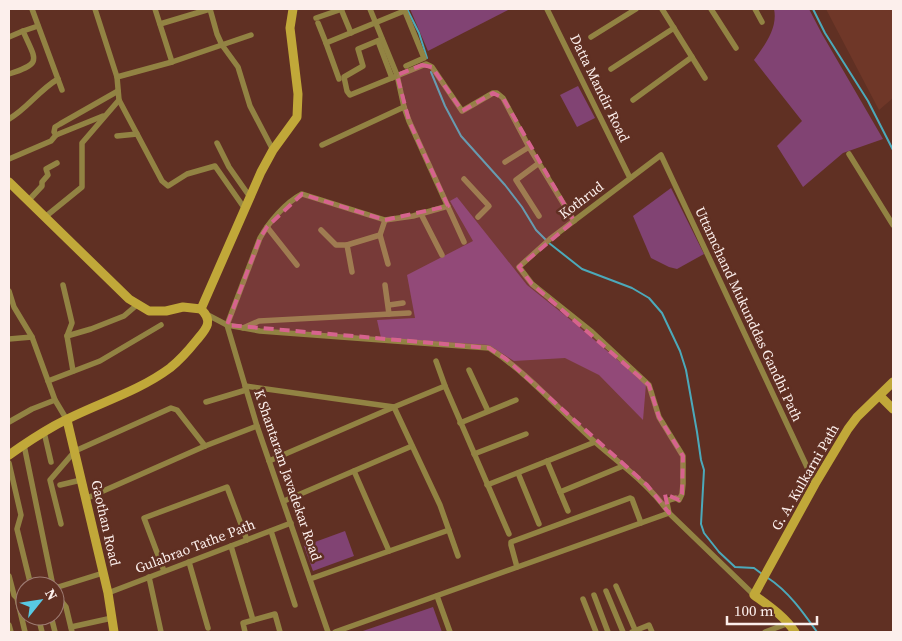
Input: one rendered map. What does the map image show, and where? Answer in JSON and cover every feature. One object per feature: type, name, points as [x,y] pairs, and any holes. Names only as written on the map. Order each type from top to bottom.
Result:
[{"type":"street","points":[[32,9],[62,90]]},
{"type":"street","points":[[95,9],[117,77],[119,100],[162,181],[168,186],[187,174],[215,166],[245,209]]},
{"type":"street","points":[[155,9],[172,62]]},
{"type":"street","points":[[160,24],[210,9],[217,34],[222,45],[238,67],[250,106],[273,150]]},
{"type":"street","points":[[9,455],[44,432],[138,387],[169,369],[183,357],[207,328],[208,321],[204,311],[250,197],[273,150],[297,117],[298,94],[290,28],[293,9]]},
{"type":"street","points":[[339,79],[317,21],[342,9],[351,33]]},
{"type":"street","points":[[370,9],[404,107],[464,242]]},
{"type":"street","name":"Datta Mandir Road","points":[[547,9],[630,178]]},
{"type":"street","points":[[591,37],[636,9]]},
{"type":"street","points":[[662,9],[705,78]]},
{"type":"street","points":[[712,9],[736,48]]},
{"type":"street","points":[[754,9],[762,22]]},
{"type":"street","points":[[326,43],[404,10],[424,58],[406,66]]},
{"type":"street","points":[[9,37],[38,26]]},
{"type":"street","points":[[611,69],[674,28]]},
{"type":"street","points":[[9,74],[30,67],[34,58],[23,32]]},
{"type":"street","points":[[117,77],[172,62],[251,35]]},
{"type":"street","points":[[380,40],[358,49],[363,66],[344,77],[347,91],[352,95],[422,65],[432,67],[462,111],[493,93],[497,93],[503,98],[529,147],[574,221]]},
{"type":"street","points":[[632,100],[692,57]]},
{"type":"street","points":[[9,119],[21,112],[28,102],[46,86],[58,79]]},
{"type":"street","points":[[56,135],[54,132],[55,127],[118,91]]},
{"type":"street","points":[[45,217],[82,186],[82,143],[119,100]]},
{"type":"street","points":[[322,145],[404,107]]},
{"type":"street","points":[[9,159],[51,141],[56,135],[107,114]]},
{"type":"street","points":[[117,136],[138,134]]},
{"type":"street","points":[[217,143],[229,168],[250,197]]},
{"type":"street","points":[[505,162],[529,147]]},
{"type":"street","points":[[849,154],[893,225]]},
{"type":"street","name":"Kothrud","points":[[661,155],[550,239],[519,267],[532,284],[585,327],[649,384],[659,417],[683,456],[682,494],[679,500],[676,498],[669,500],[667,503],[669,513]]},
{"type":"street","name":"Uttamchand Mukunddas Gandhi Path","points":[[661,155],[815,484]]},
{"type":"street","points":[[28,201],[42,186],[42,182],[48,175],[46,169],[57,163]]},
{"type":"street","points":[[539,163],[516,180],[539,216]]},
{"type":"street","points":[[464,179],[489,206],[478,217]]},
{"type":"street","points":[[9,182],[129,299],[149,312],[166,312],[184,307],[204,311],[227,325],[260,331],[489,348],[506,359],[596,442],[647,485],[669,513],[754,595],[789,623],[795,632]]},
{"type":"street","points":[[227,325],[260,238],[267,226],[295,197],[302,194],[385,220],[421,214],[448,206]]},
{"type":"street","points":[[421,214],[442,255]]},
{"type":"street","points":[[385,220],[380,235],[388,264]]},
{"type":"street","points":[[267,226],[297,265]]},
{"type":"street","points":[[321,230],[336,245],[347,245],[380,235]]},
{"type":"street","points":[[347,245],[352,272]]},
{"type":"street","points":[[385,284],[389,314]]},
{"type":"street","points":[[63,286],[72,323],[67,336],[73,371]]},
{"type":"street","points":[[9,290],[14,307],[32,337],[55,400],[67,420]]},
{"type":"street","points":[[389,305],[403,303]]},
{"type":"street","points":[[67,336],[124,316],[138,304]]},
{"type":"street","points":[[242,328],[259,320],[409,313]]},
{"type":"street","name":"K Shantaram Javadekar Road","points":[[227,325],[257,426],[328,632]]},
{"type":"street","points":[[48,381],[100,361],[161,326]]},
{"type":"street","points":[[9,339],[32,337]]},
{"type":"street","points":[[436,361],[460,423],[509,534]]},
{"type":"street","points":[[469,370],[488,411]]},
{"type":"street","name":"G. A. Kulkarni Path","points":[[754,595],[815,484],[848,429],[857,417],[893,382]]},
{"type":"street","points":[[269,461],[445,386]]},
{"type":"street","points":[[206,402],[246,388],[394,407]]},
{"type":"street","points":[[880,396],[893,409]]},
{"type":"street","points":[[9,422],[32,409],[55,400]]},
{"type":"street","points":[[460,423],[516,400]]},
{"type":"street","points":[[394,407],[440,505],[458,556]]},
{"type":"street","points":[[61,524],[50,480],[75,451],[171,408],[177,410],[205,446]]},
{"type":"street","name":"Gaothan Road","points":[[67,420],[104,574],[114,632]]},
{"type":"street","points":[[85,499],[205,446],[257,426]]},
{"type":"street","points":[[44,432],[51,462]]},
{"type":"street","points":[[474,454],[526,434]]},
{"type":"street","points":[[487,485],[596,442]]},
{"type":"street","points":[[24,445],[52,576]]},
{"type":"street","points":[[284,501],[412,446]]},
{"type":"street","points":[[547,461],[568,512]]},
{"type":"street","points":[[9,463],[21,515],[17,528],[29,576]]},
{"type":"street","points":[[560,492],[623,466]]},
{"type":"street","points":[[354,471],[389,551]]},
{"type":"street","points":[[518,473],[539,524]]},
{"type":"street","points":[[60,485],[81,480]]},
{"type":"street","points":[[164,571],[144,518],[154,514],[227,487],[247,540]]},
{"type":"street","points":[[517,567],[511,545],[512,542],[604,507],[631,498],[641,523]]},
{"type":"street","points":[[336,632],[669,513]]},
{"type":"street","name":"Gulabrao Tathe Path","points":[[108,593],[291,523]]},
{"type":"street","points":[[310,579],[449,530]]},
{"type":"street","points":[[271,531],[295,605]]},
{"type":"street","points":[[231,546],[253,620]]},
{"type":"street","points":[[189,562],[208,628]]},
{"type":"street","points":[[65,584],[104,574]]},
{"type":"street","points":[[9,576],[14,595],[17,598],[25,632]]},
{"type":"street","points":[[149,577],[161,632]]},
{"type":"street","points":[[616,586],[634,632],[649,625],[652,632]]},
{"type":"street","points":[[606,591],[623,632]]},
{"type":"street","points":[[594,595],[608,632]]},
{"type":"street","points":[[437,596],[450,632]]},
{"type":"street","points":[[583,599],[596,632]]},
{"type":"street","points":[[65,606],[72,630],[112,618]]},
{"type":"street","points":[[245,632],[243,623],[275,614],[280,632]]},
{"type":"street","points":[[764,632],[789,623]]},
{"type":"street","points":[[9,625],[11,632]]},
{"type":"highlighted area","points":[[422,65],[432,67],[462,111],[493,93],[503,98],[574,221],[519,267],[532,284],[649,385],[659,417],[683,456],[682,494],[679,500],[665,494],[669,513],[647,485],[506,359],[489,348],[227,325],[260,238],[267,227],[302,194],[385,220],[448,206],[409,121],[397,75]]},
{"type":"shaded area","points":[[410,9],[510,9],[428,51]]},
{"type":"shaded area","points":[[774,9],[809,9],[883,139],[843,153],[803,187],[777,146],[802,121],[754,60],[772,30],[775,16]]},
{"type":"shaded area","points":[[826,9],[893,9],[893,98],[879,110]]},
{"type":"shaded area","points":[[578,86],[595,118],[577,127],[560,95]]},
{"type":"shaded area","points":[[671,188],[704,254],[677,269],[651,258],[633,216]]},
{"type":"shaded area","points":[[457,197],[527,285],[646,384],[643,420],[599,375],[565,358],[514,361],[489,345],[381,338],[377,320],[415,318],[407,275],[473,241],[450,201]]},
{"type":"shaded area","points":[[345,531],[354,556],[313,571],[304,546]]},
{"type":"shaded area","points":[[433,607],[442,632],[360,632]]},
{"type":"waterway","points":[[407,9],[419,33],[427,58]]},
{"type":"waterway","points":[[813,9],[825,33],[868,101],[893,150]]},
{"type":"waterway","points":[[431,72],[445,106],[461,136],[505,185],[522,207],[536,230],[546,240]]},
{"type":"waterway","points":[[549,243],[582,269],[632,288],[649,298],[662,313],[680,351],[686,370],[704,470],[701,524],[704,533],[719,552],[735,567],[754,568],[762,574]]},
{"type":"waterway","points":[[768,578],[789,596],[817,632]]}]
